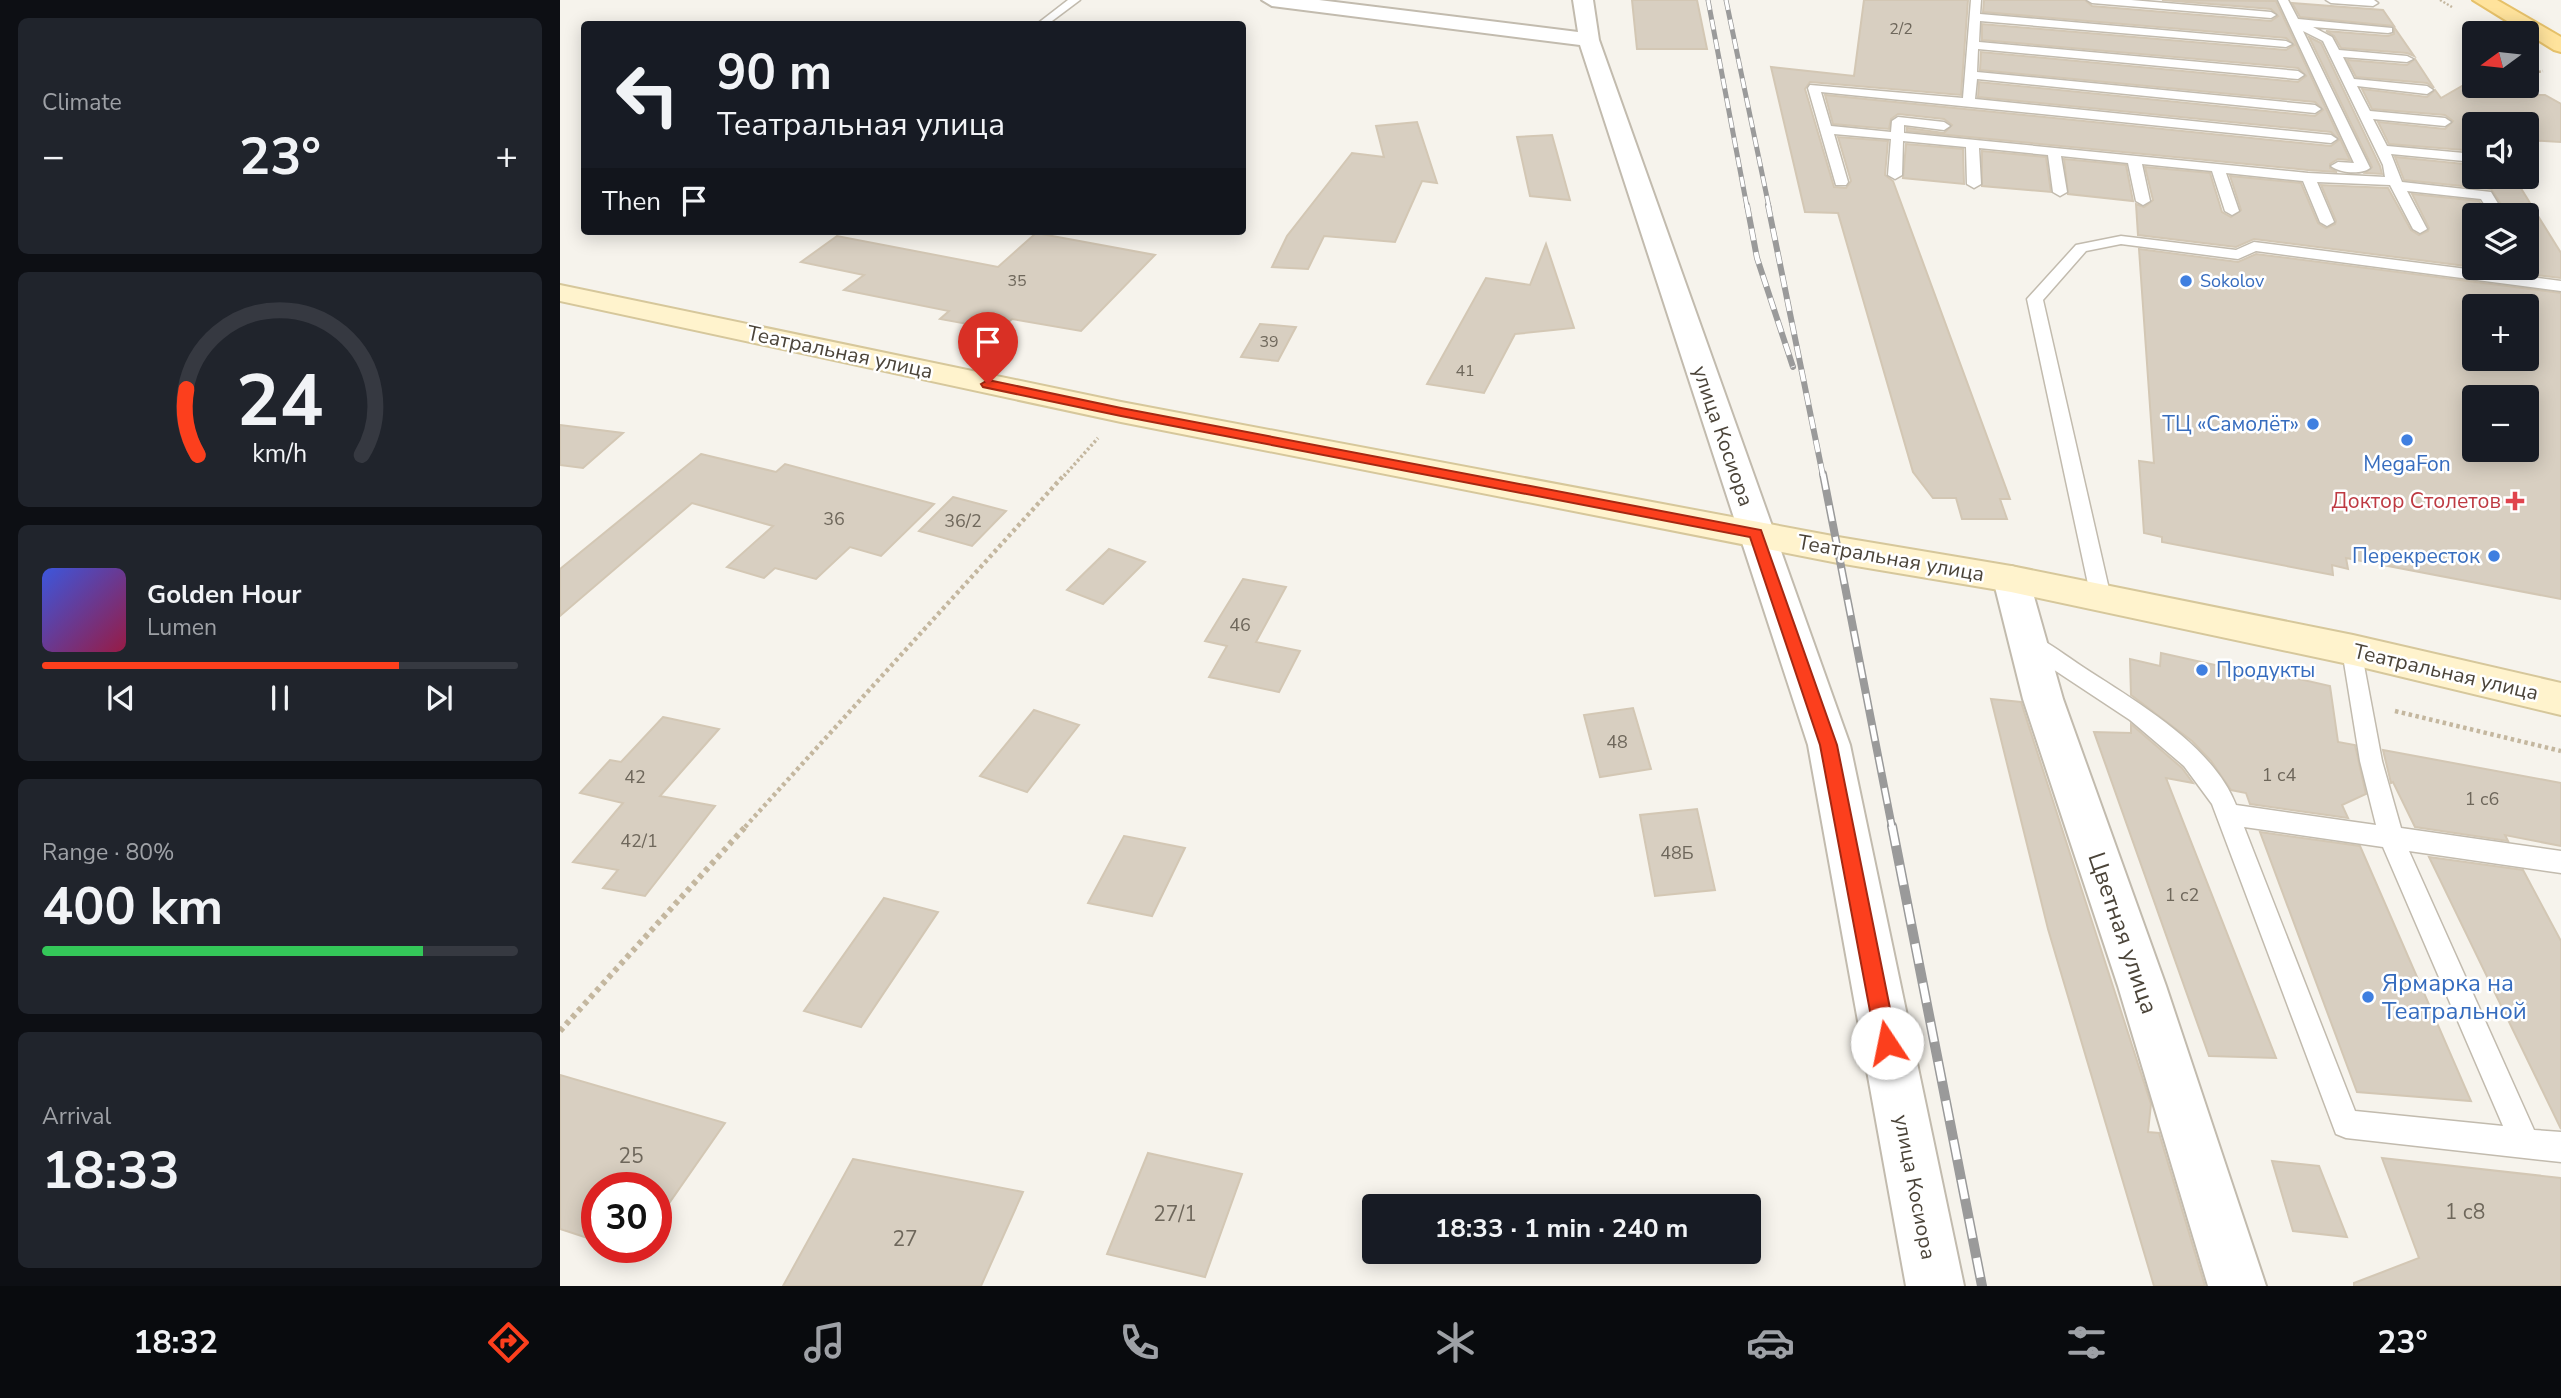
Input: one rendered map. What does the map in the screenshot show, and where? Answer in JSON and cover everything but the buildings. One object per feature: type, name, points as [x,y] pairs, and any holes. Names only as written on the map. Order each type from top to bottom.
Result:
[{"type":"main road","points":[[2483,0],[2561,46]]},
{"type":"street","points":[[1272,0],[1589,40]]},
{"type":"street","name":"улица Косиора","points":[[1583,0],[1589,40],[1829,745],[1935,1286]]},
{"type":"street","name":"Театральная улица","points":[[560,293],[1121,412],[2011,579],[2353,650],[2557,705]]},
{"type":"street","name":"Цветная улица","points":[[2011,579],[2043,699],[2142,986],[2237,1286]]},
{"type":"lane","points":[[1046,21],[1075,0]]},
{"type":"lane","points":[[1969,103],[1976,0]]},
{"type":"lane","points":[[2092,0],[2271,15]]},
{"type":"lane","points":[[1826,129],[2218,168],[2363,168],[2283,0]]},
{"type":"lane","points":[[2331,0],[2374,4]]},
{"type":"lane","points":[[1975,17],[2286,44]]},
{"type":"lane","points":[[2294,22],[2388,30]]},
{"type":"lane","points":[[2294,22],[2328,39],[2420,229]]},
{"type":"lane","points":[[1973,45],[2298,75]]},
{"type":"lane","points":[[2335,53],[2407,59]]},
{"type":"lane","points":[[1809,73],[1841,182]]},
{"type":"lane","points":[[1971,75],[2315,109]]},
{"type":"lane","points":[[2349,82],[2427,90]]},
{"type":"lane","points":[[1814,88],[2331,139]]},
{"type":"lane","points":[[2365,114],[2445,122]]},
{"type":"lane","points":[[1895,175],[1898,121],[1953,127]]},
{"type":"lane","points":[[1972,143],[1974,184]]},
{"type":"lane","points":[[2382,149],[2462,157]]},
{"type":"lane","points":[[2054,152],[2060,192]]},
{"type":"lane","points":[[2134,160],[2143,201]]},
{"type":"lane","points":[[2218,168],[2232,211]]},
{"type":"lane","points":[[2308,170],[2486,195],[2491,203]]},
{"type":"lane","points":[[2308,170],[2327,222]]},
{"type":"lane","points":[[2101,598],[2035,299],[2081,247],[2121,240],[2238,255],[2254,246],[2561,286]]},
{"type":"lane","points":[[2028,642],[2138,714],[2192,759],[2222,799],[2346,1124],[2561,1147]]},
{"type":"lane","points":[[2353,650],[2371,761],[2392,839],[2525,1143]]},
{"type":"lane","points":[[2228,814],[2561,862]]},
{"type":"path","points":[[560,1031],[1121,412]]},
{"type":"path","points":[[2362,703],[2561,751]]},
{"type":"railway","points":[[1708,0],[1747,207]]},
{"type":"railway","points":[[1726,0],[1769,207]]},
{"type":"railway","points":[[1747,205],[1757,258],[1793,367]]},
{"type":"railway","points":[[1768,205],[1823,476]]},
{"type":"railway","points":[[1823,474],[1892,827]]},
{"type":"railway","points":[[1892,826],[1982,1286]]},
{"type":"place","name":"Sokolov","points":[[2186,281]]},
{"type":"place","name":"ТЦ «Самолёт»","points":[[2313,424]]},
{"type":"place","name":"MegaFon","points":[[2407,440]]},
{"type":"place","name":"Доктор Столетов","points":[[2515,501]]},
{"type":"place","name":"Перекресток","points":[[2494,556]]},
{"type":"place","name":"Продукты","points":[[2202,670]]},
{"type":"place","name":"Ярмарка на Театральной","points":[[2368,997]]},
{"type":"route","points":[[988,384],[1121,412],[1756,533],[1829,745],[1887,1043]]}]
